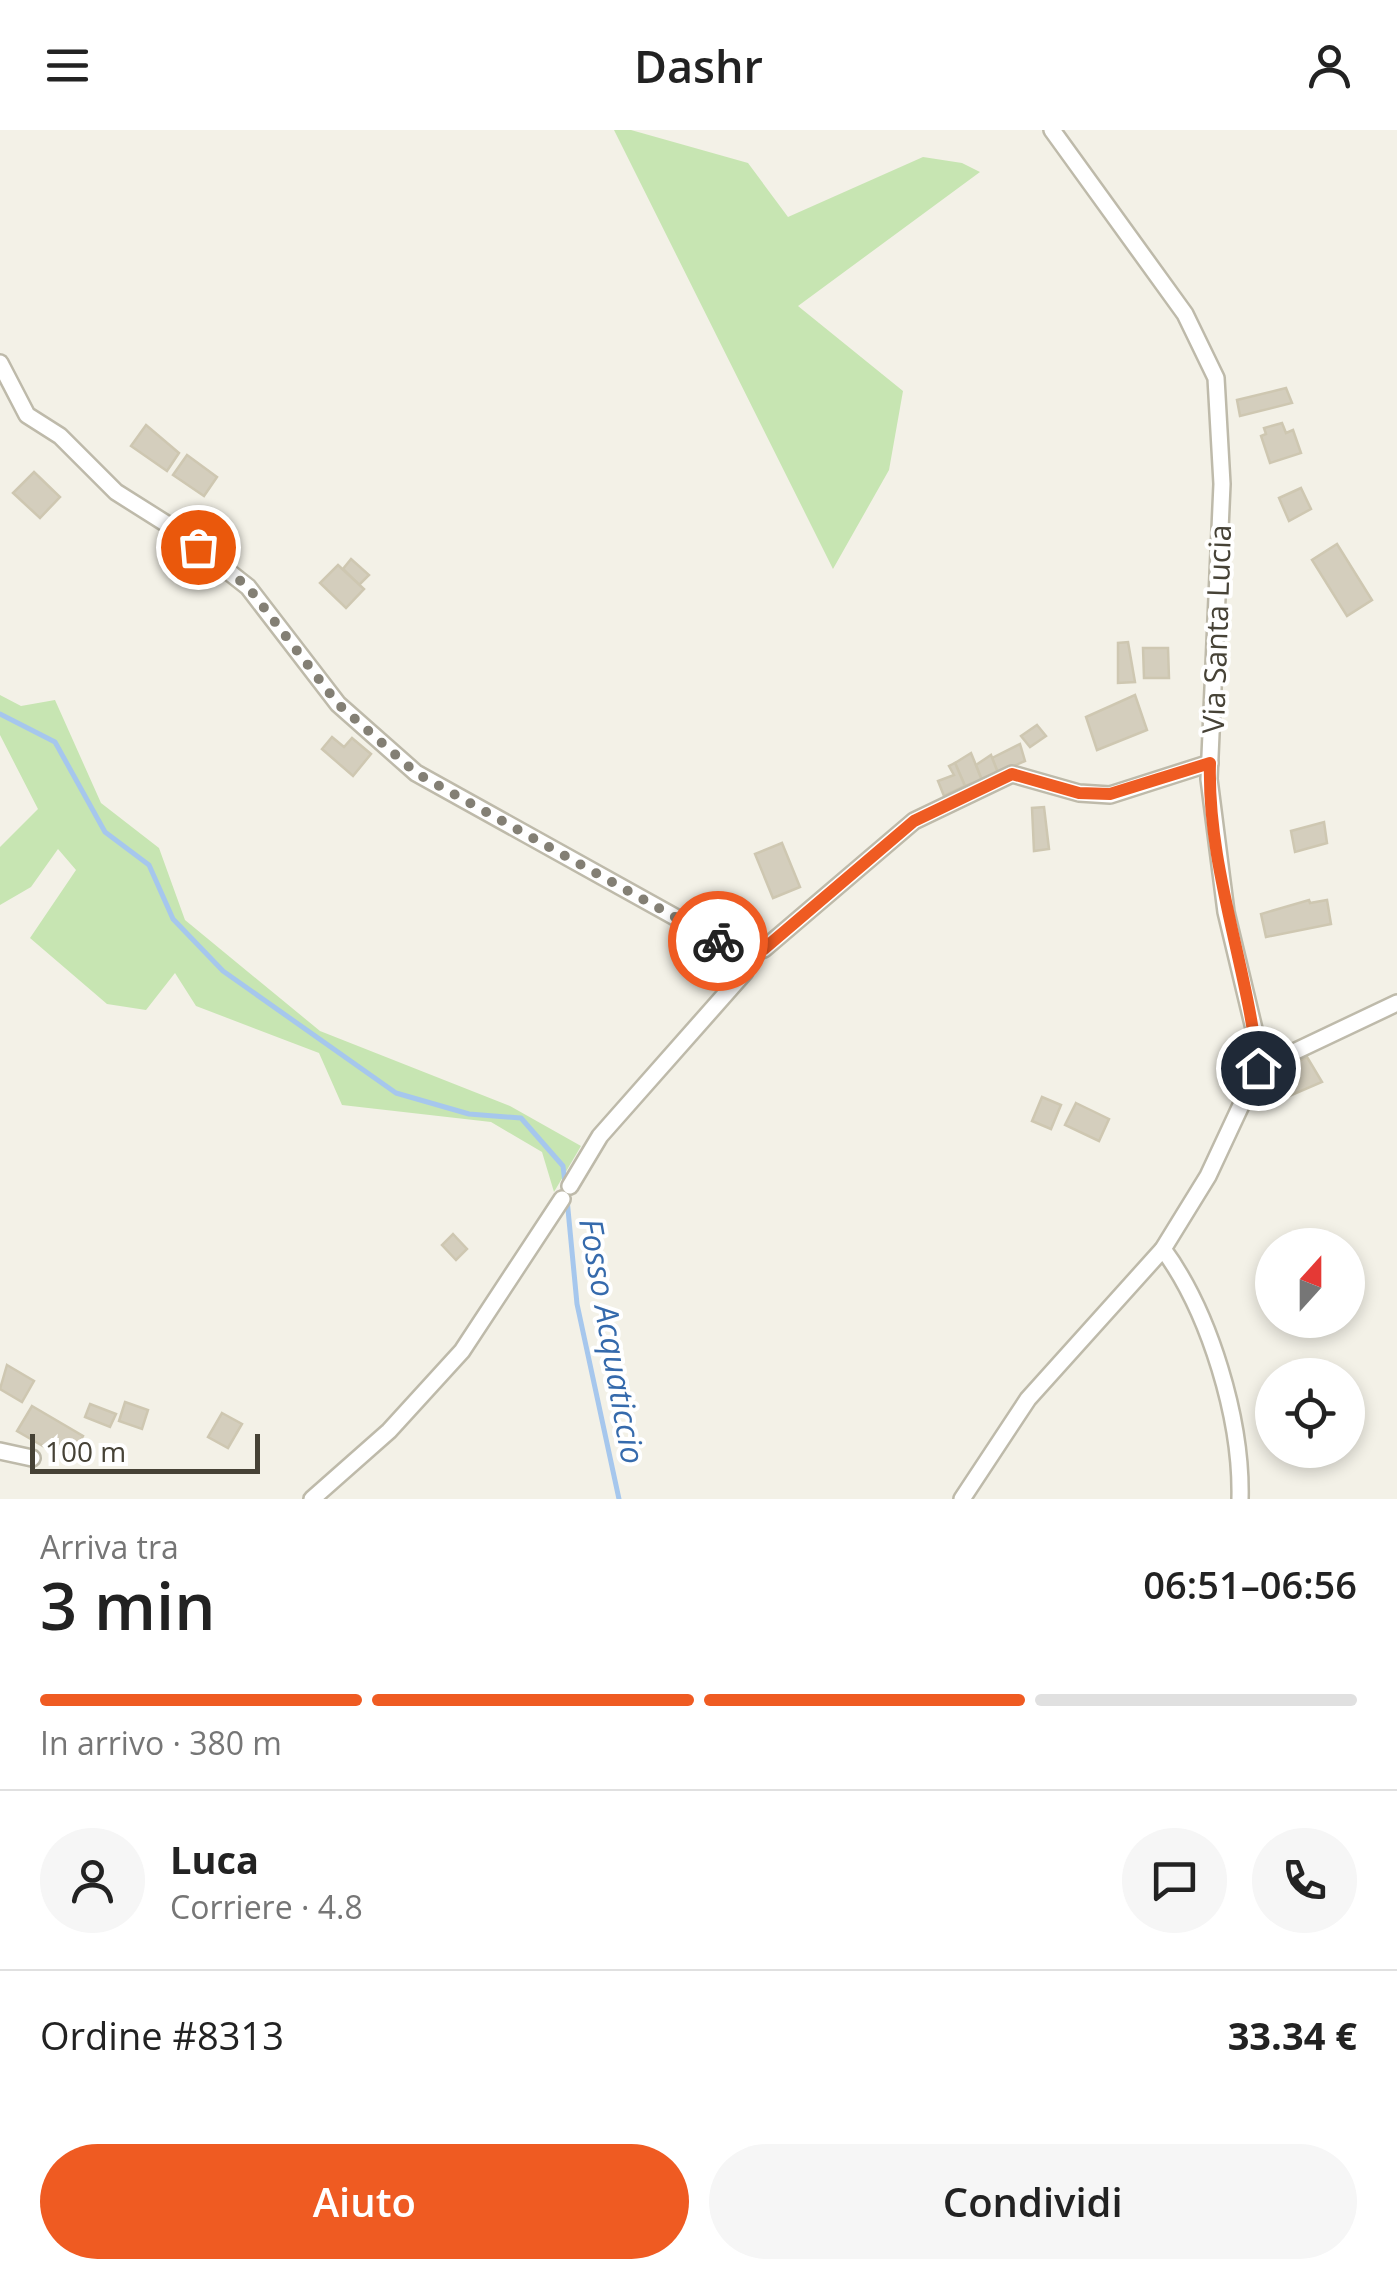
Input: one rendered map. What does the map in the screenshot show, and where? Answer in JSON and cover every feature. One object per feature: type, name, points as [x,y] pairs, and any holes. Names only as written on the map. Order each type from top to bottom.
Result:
[{"type":"street","name":"Via Santa Lucia","points":[[1052,130],[1185,314],[1216,378],[1222,484],[1210,763],[1226,912],[1258,1068]]},
{"type":"street","points":[[0,363],[27,415],[60,436],[116,492],[172,528],[248,587],[338,704],[402,762],[504,826],[688,927],[749,953],[764,949],[914,821],[974,788],[1012,774],[1079,793],[1110,794],[1210,763]]},
{"type":"street","points":[[312,1499],[389,1431],[462,1350],[600,1136],[745,972],[749,953]]},
{"type":"street","points":[[962,1499],[1028,1399],[1162,1249],[1208,1176],[1258,1068],[1397,1004]]},
{"type":"street","points":[[1162,1249],[1176,1268],[1212,1348],[1234,1420],[1240,1499]]},
{"type":"street","points":[[0,1451],[32,1458]]},
{"type":"green space","points":[[614,130],[631,130],[748,163],[788,217],[923,157],[962,163],[980,172],[798,306],[903,391],[889,470],[833,569]]},
{"type":"green space","points":[[0,695],[21,706],[55,700],[101,803],[159,848],[185,920],[320,1031],[510,1106],[581,1146],[554,1192],[542,1152],[491,1122],[342,1105],[319,1053],[196,1006],[175,973],[146,1010],[107,1004],[30,938],[76,870],[58,849],[31,887],[0,905],[0,847],[38,809],[0,735]]},
{"type":"building","points":[[1286,388],[1292,403],[1240,416],[1237,400]]},
{"type":"building","points":[[1282,423],[1286,433],[1293,430],[1301,453],[1270,463],[1261,436],[1266,434],[1264,428]]},
{"type":"building","points":[[146,425],[179,453],[167,471],[131,446]]},
{"type":"building","points":[[187,455],[217,477],[204,496],[173,475]]},
{"type":"building","points":[[34,472],[60,497],[40,518],[13,493]]},
{"type":"building","points":[[1301,488],[1311,509],[1289,521],[1279,498]]},
{"type":"building","points":[[1337,544],[1372,600],[1347,616],[1312,560]]},
{"type":"building","points":[[351,559],[369,575],[359,585],[343,569]]},
{"type":"building","points":[[338,565],[364,589],[346,608],[320,583]]},
{"type":"building","points":[[1128,642],[1135,682],[1118,683],[1118,643]]},
{"type":"building","points":[[1143,648],[1168,648],[1169,678],[1144,678]]},
{"type":"building","points":[[1135,695],[1147,730],[1097,750],[1086,717]]},
{"type":"building","points":[[1037,725],[1046,736],[1030,747],[1021,736]]},
{"type":"building","points":[[332,737],[344,747],[352,738],[371,754],[353,776],[322,749]]},
{"type":"building","points":[[1020,744],[1025,761],[998,773],[992,758]]},
{"type":"building","points":[[971,753],[982,780],[965,786],[955,763]]},
{"type":"building","points":[[991,755],[998,773],[982,780],[976,765]]},
{"type":"building","points":[[955,763],[965,786],[944,796],[938,781],[954,775],[949,766]]},
{"type":"building","points":[[1044,807],[1049,849],[1034,851],[1032,808]]},
{"type":"building","points":[[1324,822],[1327,843],[1295,852],[1291,831]]},
{"type":"building","points":[[782,843],[800,887],[773,898],[755,854]]},
{"type":"building","points":[[1309,900],[1327,900],[1331,924],[1266,937],[1261,914]]},
{"type":"building","points":[[1307,1057],[1322,1082],[1278,1101],[1266,1078]]},
{"type":"building","points":[[1042,1097],[1061,1105],[1051,1129],[1032,1121]]},
{"type":"building","points":[[1076,1103],[1109,1119],[1099,1141],[1065,1125]]},
{"type":"building","points":[[453,1234],[467,1249],[456,1260],[442,1245]]},
{"type":"building","points":[[7,1365],[34,1381],[22,1402],[0,1389]]},
{"type":"building","points":[[125,1402],[148,1410],[142,1429],[119,1421]]},
{"type":"building","points":[[90,1404],[116,1414],[110,1427],[85,1417]]},
{"type":"building","points":[[32,1406],[83,1436],[69,1461],[17,1431]]},
{"type":"building","points":[[222,1413],[242,1424],[228,1448],[208,1437]]},
{"type":"waterway","name":"Fosso Acquaticcio","points":[[0,714],[55,742],[105,832],[149,865],[173,919],[223,971],[396,1093],[469,1114],[521,1118],[563,1166],[565,1183]]},
{"type":"waterway","name":"Fosso Acquaticcio","points":[[567,1199],[577,1304],[619,1499]]},
{"type":"way so far","points":[[198,547],[248,587],[338,704],[374,740],[416,773],[470,807],[718,941]]},
{"type":"route","points":[[718,941],[749,953],[764,949],[914,821],[974,788],[1012,774],[1079,793],[1110,794],[1137,789],[1210,763],[1226,912],[1258,1068]]}]
